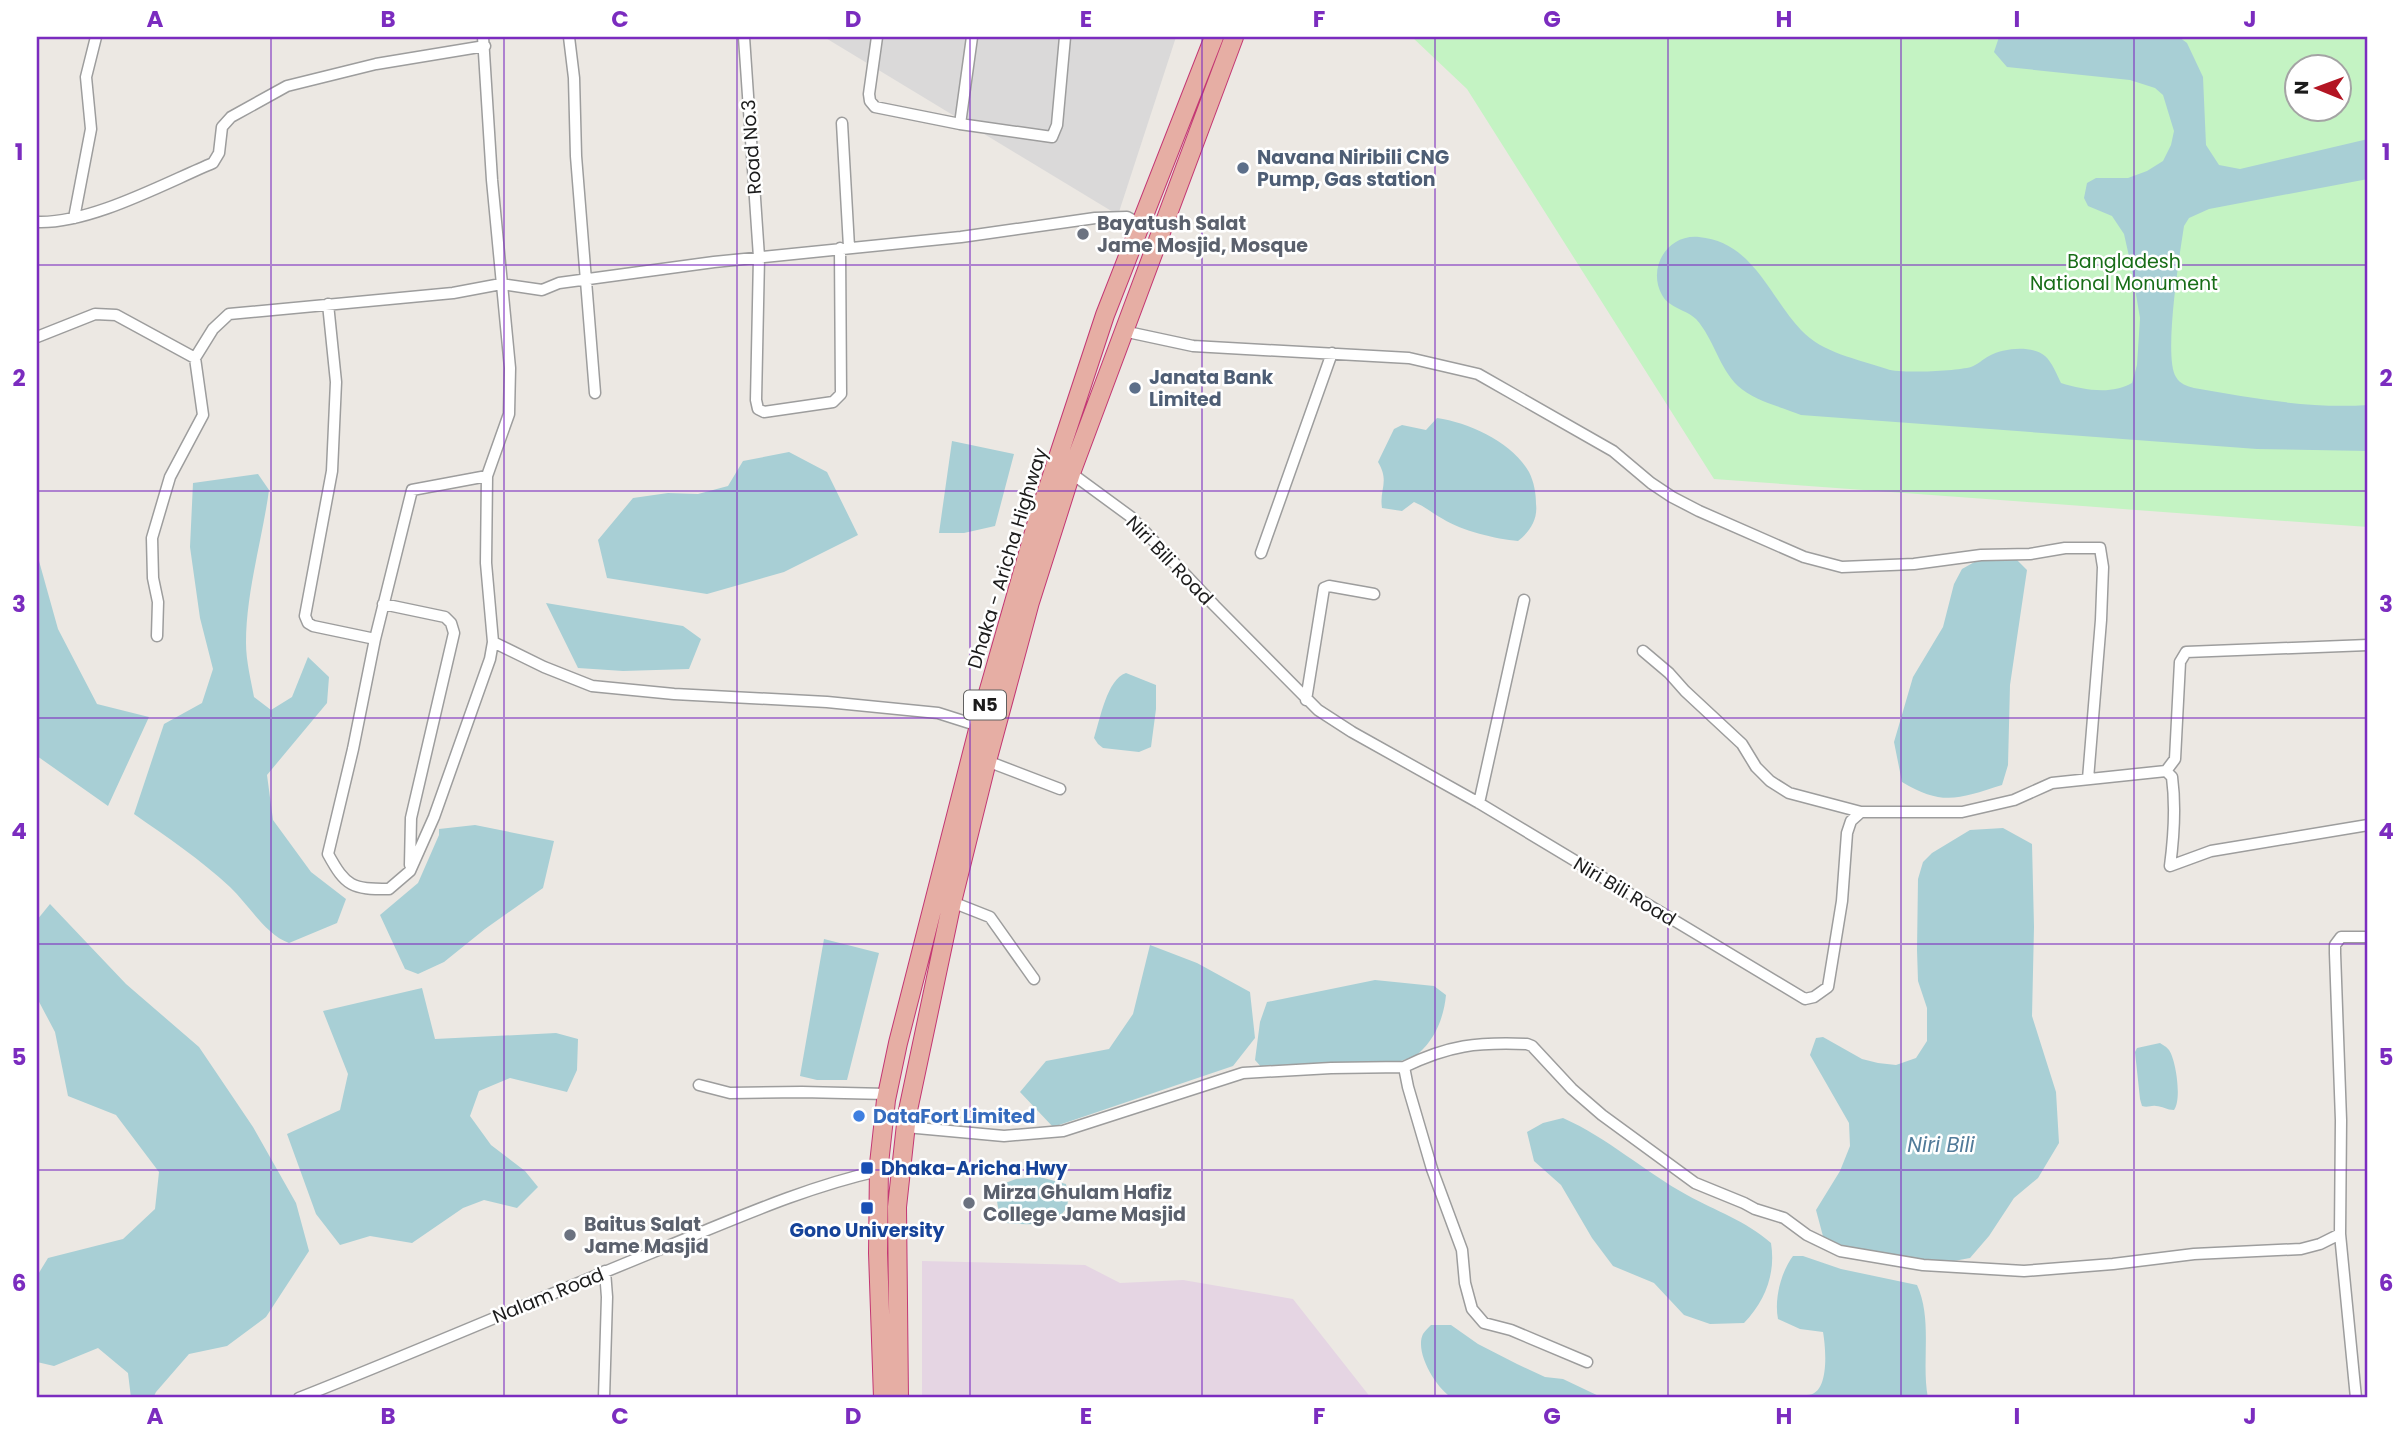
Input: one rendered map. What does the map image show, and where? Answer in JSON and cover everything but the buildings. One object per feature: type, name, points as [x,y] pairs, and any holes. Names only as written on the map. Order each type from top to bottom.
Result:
[{"type":"highway","name":"Dhaka - Aricha Highway","points":[[883,1398],[878,1171],[887,1094],[979,726],[1039,515],[1105,315],[1214,37]]},
{"type":"highway","name":"N5","points":[[899,1398],[897,1207],[906,1127],[952,902],[1030,602],[1071,473],[1234,37]]},
{"type":"street","points":[[74,218],[91,129],[86,77],[96,37]]},
{"type":"street","points":[[569,37],[595,393]]},
{"type":"street","name":"Road No.3","points":[[744,37],[759,257],[758,409],[764,412],[833,402],[841,394],[845,247]]},
{"type":"street","points":[[877,37],[869,94],[875,107],[960,124],[1052,137],[1058,125],[1065,37]]},
{"type":"street","points":[[960,124],[972,37]]},
{"type":"street","points":[[37,222],[57,222],[99,211],[214,163],[219,153],[222,127],[231,117],[287,86],[484,41],[492,180],[510,368],[509,414],[487,476],[486,563],[493,642],[490,659],[434,817],[410,870],[389,889],[360,889],[340,876],[328,854],[383,604],[412,490],[487,476]]},
{"type":"street","points":[[842,123],[845,247]]},
{"type":"street","points":[[157,636],[158,602],[153,578],[152,538],[170,477],[203,415],[195,358],[213,329],[229,314],[453,293],[501,284],[542,290],[559,284],[759,257],[961,237],[1096,218],[1127,217],[1140,224]]},
{"type":"street","points":[[328,304],[336,382],[332,471],[305,616],[313,626],[375,639]]},
{"type":"street","points":[[37,337],[95,314],[116,315],[195,358]]},
{"type":"street","points":[[1123,331],[1193,346],[1409,358],[1478,374],[1613,450],[1651,483],[1672,497],[1709,516],[1804,556],[1842,567],[1914,564],[1982,555],[2030,554],[2066,548],[2100,548],[2103,567],[2101,607],[2088,779]]},
{"type":"street","points":[[1261,553],[1332,353]]},
{"type":"street","name":"Niri Bili Road","points":[[1071,473],[1131,517],[1306,700],[1335,722],[1479,803],[1805,999],[1814,997],[1828,987],[1842,901],[1847,833],[1851,821],[1861,812]]},
{"type":"street","points":[[1306,700],[1324,588],[1329,586],[1374,594]]},
{"type":"street","points":[[1479,803],[1524,600]]},
{"type":"street","points":[[383,604],[446,617],[454,633],[411,818],[410,870]]},
{"type":"street","points":[[493,642],[544,667],[592,686],[674,694],[827,702],[938,713],[979,726]]},
{"type":"street","points":[[1643,651],[1742,744],[1756,767],[1770,781],[1789,793],[1861,812],[1962,812],[2014,800],[2052,783],[2166,771],[2175,759],[2180,662],[2186,652],[2368,645]]},
{"type":"street","points":[[987,761],[1060,789]]},
{"type":"street","points":[[2166,771],[2172,777],[2174,790],[2175,830],[2170,866],[2211,851],[2368,825]]},
{"type":"street","points":[[952,902],[990,917],[1034,979]]},
{"type":"street","points":[[2356,1398],[2340,1234],[2341,1120],[2335,945],[2341,937],[2368,937]]},
{"type":"street","points":[[906,1127],[1004,1136],[1063,1132],[1242,1073],[1404,1067],[1451,1048],[1486,1042],[1527,1044],[1602,1115],[1695,1183],[1755,1209],[1784,1218],[1807,1235],[1840,1251],[1923,1265],[2024,1270],[2113,1264],[2194,1254],[2301,1249],[2320,1244],[2340,1234]]},
{"type":"street","points":[[1404,1067],[1432,1169],[1462,1250],[1465,1283],[1472,1309],[1484,1323],[1511,1330],[1587,1362]]},
{"type":"street","points":[[699,1085],[730,1093],[887,1094]]},
{"type":"street","name":"Nalam Road","points":[[299,1398],[605,1271],[823,1185],[878,1171]]},
{"type":"street","points":[[604,1398],[607,1297],[605,1271]]},
{"type":"shaded area","points":[[824,37],[1176,37],[1118,215]]},
{"type":"shaded area","points":[[922,1261],[1085,1265],[1120,1283],[1183,1280],[1293,1299],[1371,1398],[922,1398]]},
{"type":"green space","name":"Bangladesh National Monument","points":[[1412,37],[2368,37],[2368,527],[1714,479],[1467,89]]},
{"type":"water","points":[[1999,37],[2179,37],[2187,43],[2203,77],[2206,145],[2219,165],[2240,169],[2368,139],[2368,179],[2209,209],[2189,218],[2184,226],[2179,258],[2171,349],[2176,377],[2194,388],[2302,404],[2368,405],[2368,451],[2257,449],[1801,415],[1752,396],[1731,379],[1696,319],[1669,303],[1658,285],[1657,274],[1663,255],[1678,241],[1699,237],[1718,241],[1733,249],[1747,260],[1810,338],[1830,350],[1894,371],[1942,371],[1971,367],[2002,351],[2025,349],[2045,356],[2061,383],[2079,388],[2107,390],[2132,383],[2137,365],[2140,318],[2124,234],[2112,216],[2088,206],[2084,198],[2087,183],[2096,178],[2128,178],[2163,161],[2174,131],[2163,95],[2155,88],[2130,80],[2007,67],[1994,52]]},
{"type":"water","points":[[1437,418],[1476,429],[1501,443],[1522,461],[1532,480],[1536,515],[1526,534],[1518,541],[1469,531],[1414,502],[1402,511],[1382,508],[1384,480],[1378,462],[1394,429],[1402,425],[1426,430]]},
{"type":"water","points":[[952,441],[1014,454],[995,526],[964,533],[939,533]]},
{"type":"water","points":[[789,452],[827,472],[858,535],[784,572],[707,594],[607,578],[598,540],[633,498],[668,493],[698,494],[728,486],[743,461]]},
{"type":"water","points":[[258,474],[269,490],[251,586],[247,624],[247,657],[254,697],[271,710],[292,697],[308,657],[329,677],[327,703],[267,775],[273,820],[311,872],[346,899],[337,923],[289,943],[272,933],[230,887],[207,867],[134,814],[164,724],[202,703],[213,669],[200,618],[190,547],[193,483]]},
{"type":"water","points":[[1978,560],[2017,560],[2027,570],[2010,685],[2008,765],[2002,785],[1952,798],[1929,795],[1902,782],[1894,742],[1913,677],[1943,627],[1954,584],[1962,569]]},
{"type":"water","points":[[39,561],[58,629],[97,704],[149,717],[108,806],[37,756]]},
{"type":"water","points":[[546,603],[683,626],[701,639],[689,669],[623,671],[578,668]]},
{"type":"water","points":[[1126,673],[1156,685],[1151,747],[1139,752],[1103,748],[1094,738],[1109,691],[1119,677]]},
{"type":"water","points":[[475,825],[554,841],[543,888],[444,962],[418,974],[405,969],[380,915],[418,883],[439,835],[439,829]]},
{"type":"water","name":"Niri Bili","points":[[2003,828],[2032,844],[2032,1016],[2056,1092],[2059,1143],[2038,1178],[2014,1198],[1989,1236],[1970,1258],[1943,1263],[1858,1254],[1824,1240],[1816,1210],[1840,1171],[1850,1146],[1849,1123],[1810,1055],[1816,1038],[1823,1037],[1862,1059],[1878,1063],[1896,1065],[1916,1058],[1927,1041],[1927,1008],[1918,981],[1917,950],[1918,879],[1923,862],[1932,853],[1970,830]]},
{"type":"water","points":[[50,904],[126,984],[199,1047],[253,1127],[296,1203],[309,1251],[266,1317],[227,1346],[189,1354],[153,1398],[131,1398],[128,1373],[98,1348],[54,1366],[37,1362],[37,1276],[48,1258],[123,1239],[155,1209],[159,1172],[116,1115],[68,1096],[55,1032],[37,998],[37,920]]},
{"type":"water","points":[[824,939],[879,953],[847,1080],[817,1080],[800,1076]]},
{"type":"water","points":[[1150,945],[1197,963],[1250,992],[1255,1038],[1233,1066],[1053,1127],[1020,1092],[1046,1061],[1109,1049],[1133,1014]]},
{"type":"water","points":[[1375,980],[1434,986],[1446,995],[1438,1026],[1419,1053],[1408,1059],[1369,1066],[1263,1069],[1255,1060],[1260,1022],[1267,1002]]},
{"type":"water","points":[[422,988],[435,1039],[556,1033],[578,1039],[577,1070],[567,1092],[510,1078],[479,1091],[470,1116],[491,1145],[525,1171],[538,1187],[517,1208],[484,1200],[463,1208],[412,1243],[370,1236],[340,1245],[316,1214],[287,1134],[340,1110],[348,1074],[323,1011]]},
{"type":"water","points":[[2160,1043],[2172,1055],[2176,1071],[2178,1098],[2174,1110],[2142,1106],[2140,1099],[2135,1052],[2137,1048]]},
{"type":"water","points":[[1563,1118],[1595,1135],[1671,1186],[1751,1228],[1771,1243],[1772,1265],[1767,1286],[1758,1306],[1744,1323],[1710,1324],[1684,1315],[1654,1283],[1613,1266],[1592,1238],[1561,1185],[1534,1161],[1527,1132],[1543,1123]]},
{"type":"water","points":[[1040,1177],[1066,1184],[1068,1204],[1063,1213],[1041,1223],[1007,1223],[998,1205],[1000,1185],[1016,1179]]},
{"type":"water","points":[[1793,1256],[1803,1256],[1841,1269],[1917,1285],[1922,1298],[1926,1327],[1928,1398],[1802,1398],[1814,1393],[1823,1380],[1825,1349],[1823,1332],[1800,1329],[1778,1319],[1779,1286]]},
{"type":"water","points":[[1431,1325],[1451,1325],[1478,1344],[1517,1364],[1545,1377],[1563,1379],[1603,1398],[1453,1398],[1440,1387],[1424,1360],[1421,1342],[1423,1334]]},
{"type":"place","name":"Navana Niribili CNG Pump, Gas station","points":[[1243,168]]},
{"type":"place","name":"Bayatush Salat Jame Mosjid, Mosque","points":[[1083,234]]},
{"type":"place","name":"Janata Bank Limited","points":[[1135,388]]},
{"type":"place","name":"DataFort Limited","points":[[859,1116]]},
{"type":"place","name":"Dhaka-Aricha Hwy","points":[[867,1168]]},
{"type":"place","name":"Mirza Ghulam Hafiz College Jame Masjid","points":[[969,1203]]},
{"type":"place","name":"Gono University","points":[[867,1208]]},
{"type":"place","name":"Baitus Salat Jame Masjid","points":[[570,1235]]}]
